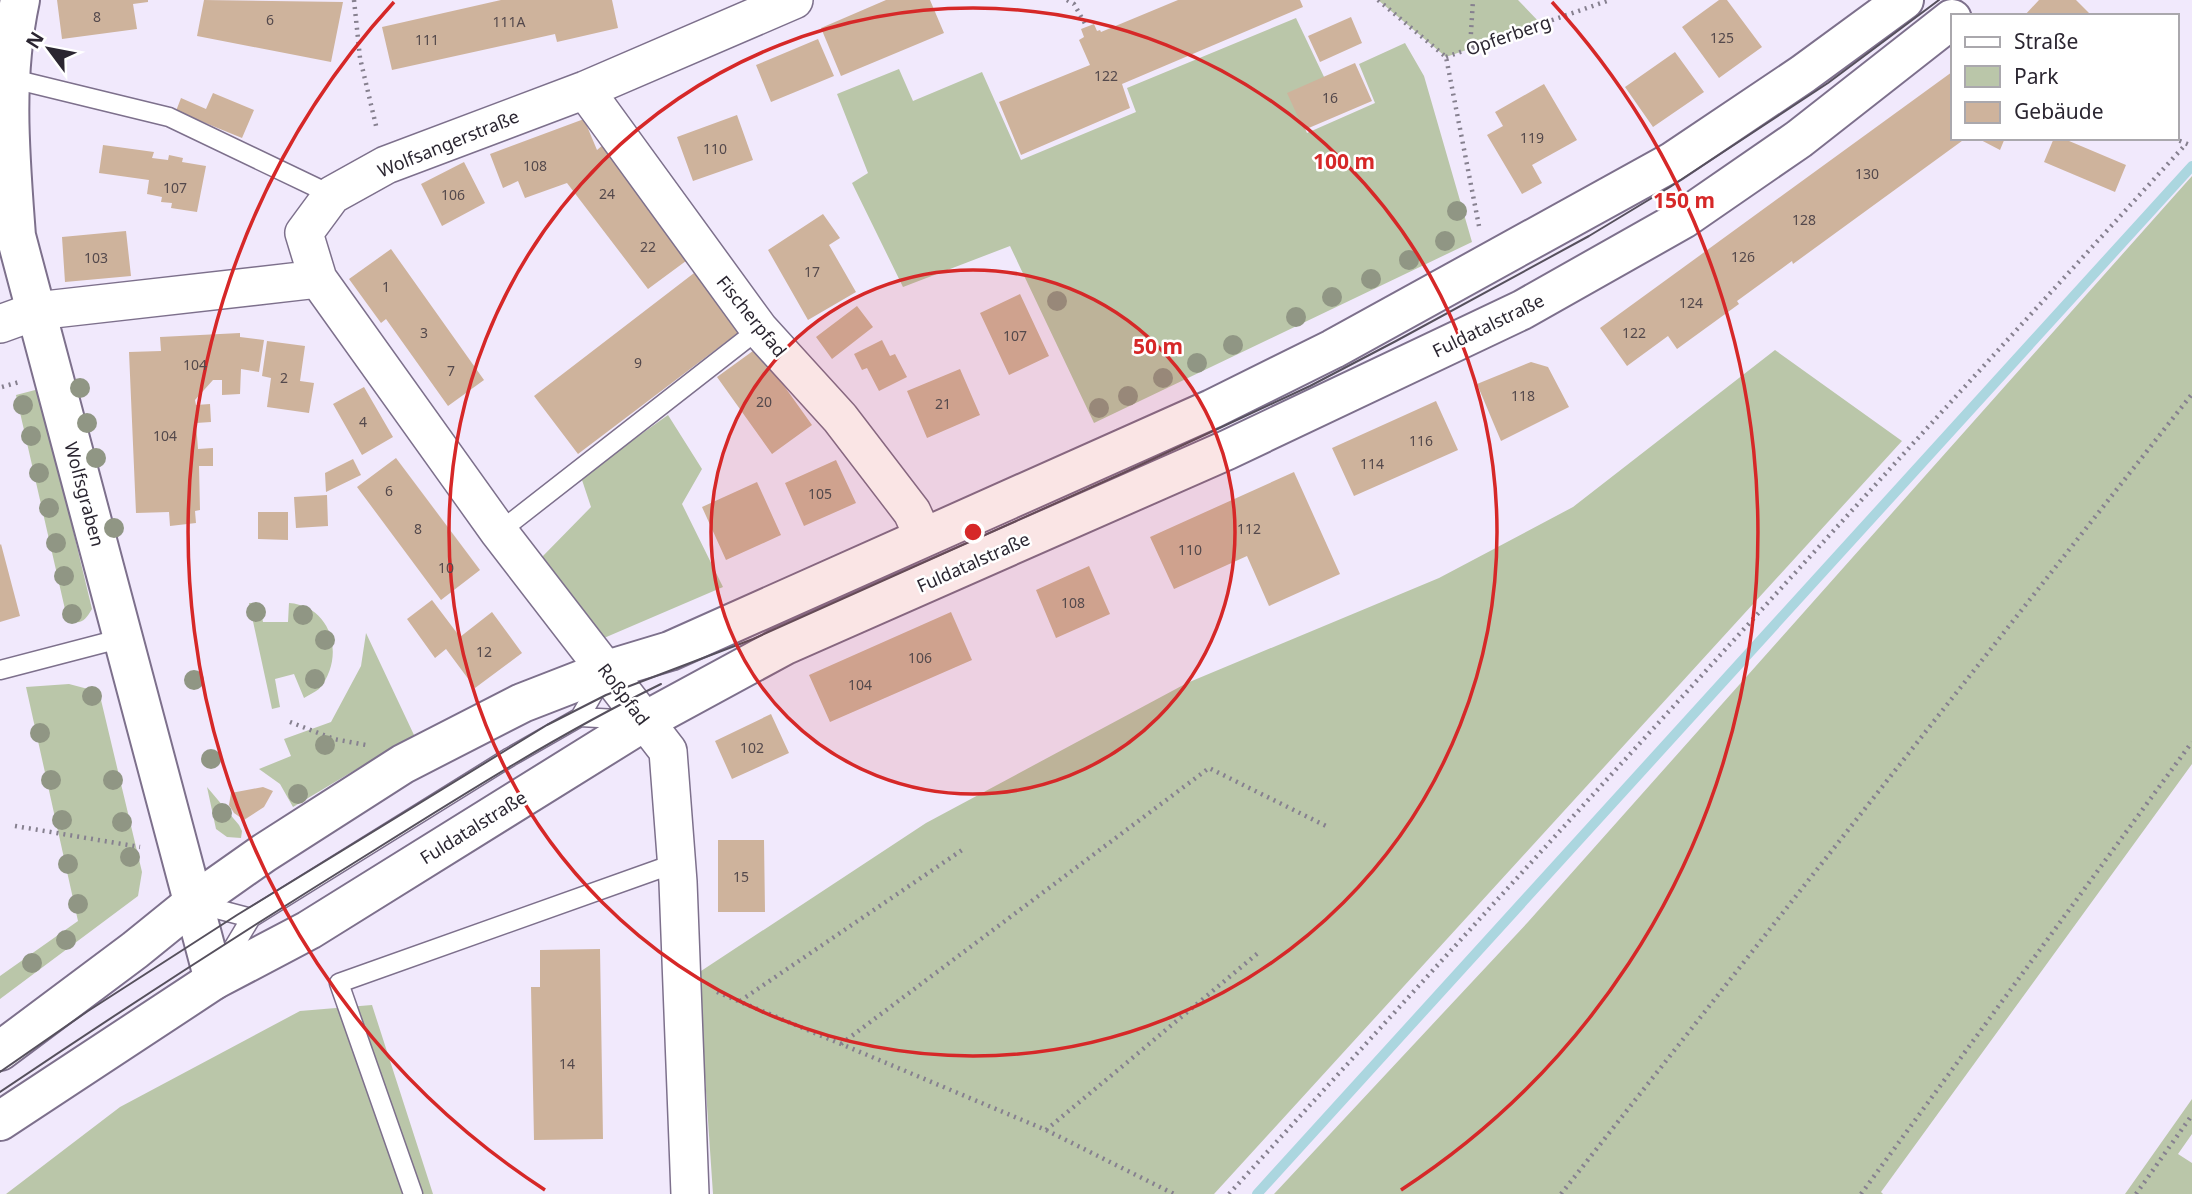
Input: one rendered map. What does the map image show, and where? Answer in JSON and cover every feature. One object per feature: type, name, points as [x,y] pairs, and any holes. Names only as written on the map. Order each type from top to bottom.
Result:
[{"type":"main road","points":[[0,1051],[125,958],[193,903],[264,853],[403,764],[522,703],[607,670],[670,651],[1212,409],[1333,349],[1672,162],[1803,74],[1906,0]]},
{"type":"main road","name":"Fuldatalstraße","points":[[1959,14],[1973,0]]},
{"type":"main road","name":"Wolfsgraben","points":[[12,10],[8,130],[16,236],[214,981]]},
{"type":"main road","name":"Fuldatalstraße","points":[[0,1121],[214,981],[309,930],[645,720],[785,645],[1227,450],[1522,310],[1683,219],[1798,139],[1951,22]]},
{"type":"street","name":"Wolfsangerstraße","points":[[318,279],[304,233],[332,195],[386,165],[584,90],[794,0]]},
{"type":"street","points":[[1906,0],[1951,22]]},
{"type":"street","name":"Fischerpfad","points":[[584,90],[759,330],[840,418],[912,512],[923,537]]},
{"type":"street","points":[[0,324],[36,311],[318,279]]},
{"type":"street","name":"Roßpfad","points":[[318,279],[499,532],[668,751],[676,863],[690,1194]]},
{"type":"lane","points":[[9,78],[169,117],[332,195]]},
{"type":"lane","points":[[499,532],[759,330]]},
{"type":"lane","points":[[0,670],[123,638]]},
{"type":"lane","points":[[214,981],[251,918],[499,764],[580,717],[607,670]]},
{"type":"lane","points":[[580,717],[645,720]]},
{"type":"lane","points":[[413,1194],[339,983],[676,863]]},
{"type":"lane","points":[[193,903],[251,918]]},
{"type":"path","points":[[354,0],[360,58],[386,165]]},
{"type":"path","points":[[1067,0],[1074,4],[1087,27]]},
{"type":"path","points":[[1378,0],[1446,57],[1481,234]]},
{"type":"path","points":[[1470,48],[1473,0]]},
{"type":"path","name":"Opferberg","points":[[1446,57],[1609,0]]},
{"type":"path","points":[[1229,1194],[2189,145]]},
{"type":"path","points":[[1561,1194],[2192,394]]},
{"type":"path","points":[[290,722],[334,739],[375,746]]},
{"type":"path","points":[[1861,1194],[2192,743]]},
{"type":"path","points":[[841,1044],[1209,768],[1326,826]]},
{"type":"path","points":[[15,826],[144,848]]},
{"type":"path","points":[[740,1002],[961,850]]},
{"type":"path","points":[[1046,1130],[1258,953]]},
{"type":"path","points":[[681,977],[1046,1130],[1174,1194]]},
{"type":"path","points":[[2136,1194],[2192,1115]]},
{"type":"green space","points":[[1378,0],[1518,0],[1541,24],[1446,57]]},
{"type":"green space","points":[[1296,18],[1325,79],[1290,95],[1307,133],[1375,103],[1359,64],[1405,43],[1424,76],[1472,242],[1094,423],[1010,246],[903,287],[852,183],[868,173],[837,94],[899,69],[913,101],[982,72],[1021,160],[1136,112],[1127,88]]},
{"type":"green space","points":[[2192,176],[2192,764],[1881,1192],[1883,1194],[1274,1194],[1528,922]]},
{"type":"green space","points":[[1775,350],[1902,441],[1214,1194],[713,1194],[698,973],[926,823],[1187,683],[1439,578],[1573,507]]},
{"type":"green space","points":[[39,389],[92,609],[78,622],[67,618],[16,395]]},
{"type":"green space","points":[[668,415],[702,469],[682,504],[723,587],[604,638],[542,557],[591,507],[581,477]]},
{"type":"green space","points":[[249,603],[259,603],[263,622],[288,622],[289,603],[304,606],[316,613],[325,623],[333,649],[332,662],[319,689],[304,698],[294,674],[275,679],[280,707],[272,709]]},
{"type":"green space","points":[[366,633],[414,735],[293,807],[280,784],[259,769],[291,756],[284,739],[331,722],[361,666]]},
{"type":"green space","points":[[69,684],[88,689],[101,700],[142,872],[138,896],[0,999],[0,976],[78,921],[26,687]]},
{"type":"green space","points":[[207,787],[239,825],[241,838],[227,837],[216,829]]},
{"type":"green space","points":[[372,1005],[433,1194],[6,1194],[120,1107],[300,1011]]},
{"type":"green space","points":[[2192,1099],[2192,1134],[2178,1154],[2192,1163],[2192,1194],[2125,1194]]},
{"type":"building","points":[[57,0],[148,2],[133,4],[137,29],[62,39]]},
{"type":"building","points":[[204,0],[343,2],[331,62],[197,36]]},
{"type":"building","points":[[501,0],[612,0],[618,28],[557,42],[555,34],[392,70],[382,27]]},
{"type":"building","points":[[886,0],[930,0],[944,33],[841,76],[821,28]]},
{"type":"building","points":[[1178,0],[1300,0],[1303,7],[1122,84],[1130,108],[1021,155],[999,102],[1090,65],[1079,40],[1084,37],[1081,29],[1094,24],[1097,31],[1101,32]]},
{"type":"building","points":[[1719,0],[1727,0],[1762,47],[1719,78],[1682,27]]},
{"type":"building","points":[[2039,0],[2076,0],[2090,14],[2026,14]]},
{"type":"building","points":[[1351,17],[1362,43],[1320,62],[1308,36]]},
{"type":"building","points":[[818,39],[834,76],[771,102],[756,65]]},
{"type":"building","points":[[1675,52],[1704,92],[1653,127],[1625,87]]},
{"type":"building","points":[[1355,63],[1372,101],[1304,130],[1287,93]]},
{"type":"building","points":[[1951,73],[1951,140],[1963,140],[1793,264],[1792,261],[1737,301],[1739,304],[1677,349],[1668,336],[1627,366],[1600,328]]},
{"type":"building","points":[[1544,84],[1577,140],[1532,165],[1542,183],[1522,194],[1487,135],[1503,126],[1495,112]]},
{"type":"building","points":[[213,93],[254,110],[242,138],[176,111],[181,98],[206,109]]},
{"type":"building","points":[[737,115],[753,160],[693,181],[677,137]]},
{"type":"building","points":[[584,119],[597,150],[603,145],[690,258],[648,289],[567,183],[525,198],[518,181],[503,188],[490,154]]},
{"type":"building","points":[[1981,140],[2004,140],[2000,150]]},
{"type":"building","points":[[2053,140],[2067,140],[2126,165],[2115,192],[2044,162]]},
{"type":"building","points":[[103,145],[154,152],[152,158],[168,160],[169,155],[183,158],[182,162],[206,166],[197,212],[171,208],[172,203],[161,202],[162,197],[147,194],[149,180],[99,173]]},
{"type":"building","points":[[464,162],[485,203],[442,226],[421,184]]},
{"type":"building","points":[[823,214],[840,238],[829,245],[856,292],[808,320],[768,250]]},
{"type":"building","points":[[126,231],[131,276],[65,282],[62,237]]},
{"type":"building","points":[[391,249],[484,380],[448,406],[386,319],[381,323],[349,279]]},
{"type":"building","points":[[698,270],[743,329],[578,454],[534,396]]},
{"type":"building","points":[[1020,294],[1049,356],[1009,375],[980,313]]},
{"type":"building","points":[[857,306],[873,327],[832,359],[816,337]]},
{"type":"building","points":[[240,333],[240,337],[264,340],[259,372],[241,369],[240,394],[222,395],[222,380],[213,380],[195,400],[196,405],[210,404],[211,422],[196,423],[198,449],[213,448],[213,466],[199,466],[200,510],[195,511],[196,523],[170,526],[169,512],[136,513],[129,352],[161,351],[160,337]]},
{"type":"building","points":[[882,340],[890,356],[895,354],[907,377],[879,391],[867,368],[862,370],[854,354]]},
{"type":"building","points":[[267,341],[305,346],[300,381],[314,383],[309,413],[267,407],[271,378],[262,376]]},
{"type":"building","points":[[757,348],[812,425],[772,454],[717,377]]},
{"type":"building","points":[[1531,362],[1548,367],[1569,407],[1501,441],[1477,384]]},
{"type":"building","points":[[960,369],[980,415],[927,438],[907,391]]},
{"type":"building","points":[[364,387],[393,437],[362,455],[333,404]]},
{"type":"building","points":[[1436,401],[1458,450],[1354,496],[1332,448]]},
{"type":"building","points":[[396,458],[480,570],[441,600],[357,487]]},
{"type":"building","points":[[353,459],[361,475],[326,492],[325,473]]},
{"type":"building","points":[[836,460],[856,503],[804,526],[785,483]]},
{"type":"building","points":[[1294,472],[1340,574],[1269,606],[1247,556],[1174,589],[1150,537]]},
{"type":"building","points":[[757,482],[781,535],[726,560],[702,507]]},
{"type":"building","points":[[327,495],[328,526],[296,528],[294,497]]},
{"type":"building","points":[[258,512],[288,512],[288,540],[258,539]]},
{"type":"building","points":[[0,545],[20,616],[0,622]]},
{"type":"building","points":[[1089,566],[1110,614],[1056,638],[1036,590]]},
{"type":"building","points":[[432,600],[460,637],[492,612],[522,653],[475,688],[446,649],[435,658],[407,619]]},
{"type":"building","points":[[951,612],[972,660],[830,722],[809,675]]},
{"type":"building","points":[[771,714],[789,753],[732,779],[715,741]]},
{"type":"building","points":[[263,787],[273,791],[264,807],[244,820],[234,813],[229,805],[231,793]]},
{"type":"building","points":[[718,840],[764,840],[765,912],[718,912]]},
{"type":"building","points":[[600,949],[603,1139],[534,1140],[531,987],[540,987],[540,950]]},
{"type":"waterway","points":[[1257,1194],[2192,166]]},
{"type":"tram line","points":[[0,1072],[88,1011],[237,915],[547,725],[606,695],[753,639],[1310,386],[1589,236],[1670,187],[1828,83],[1939,0]]},
{"type":"tram line","points":[[0,1092],[185,970],[444,807],[551,743],[661,684]]}]
